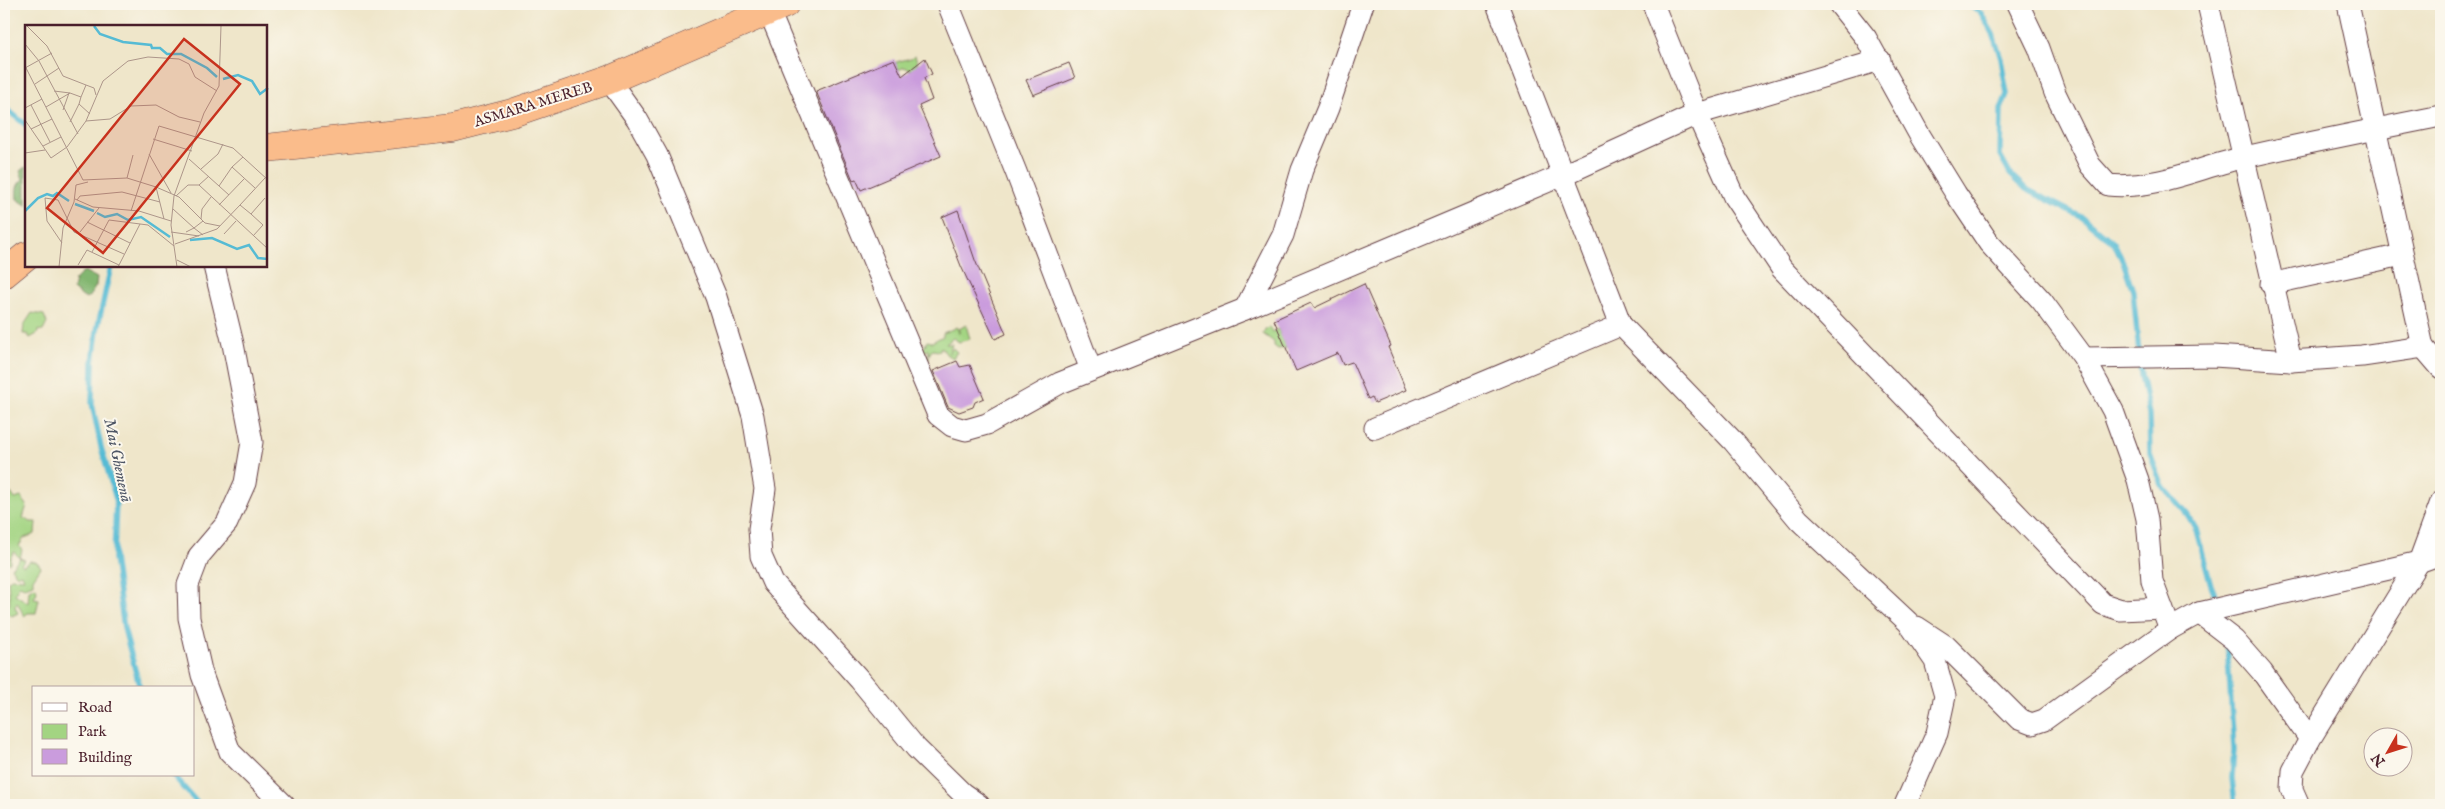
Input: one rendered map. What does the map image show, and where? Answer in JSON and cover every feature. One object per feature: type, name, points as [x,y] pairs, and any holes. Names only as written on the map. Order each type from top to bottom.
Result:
[{"type":"highway","name":"ASMARA MEREB","points":[[268,148],[453,128],[512,113],[609,80],[774,6]]},
{"type":"highway","points":[[4,274],[25,257]]},
{"type":"street","points":[[948,4],[1016,172],[1091,370]]},
{"type":"street","points":[[1245,309],[1283,235],[1302,170],[1328,108],[1363,4]]},
{"type":"street","points":[[1497,4],[1621,325],[1733,441],[1798,520],[1908,622],[1946,646],[2020,719],[2032,724],[2044,720],[2170,629],[2199,613],[2419,562],[2441,554]]},
{"type":"street","points":[[1653,4],[1697,114],[1734,197],[1782,269],[2103,604],[2121,610],[2162,608]]},
{"type":"street","points":[[1839,4],[1866,38],[1880,60],[1920,134],[1989,243],[2042,301],[2084,358],[2113,411],[2138,480],[2147,519],[2152,581],[2170,629]]},
{"type":"street","points":[[2018,4],[2039,48],[2055,93],[2090,165],[2108,185],[2126,187],[2153,182],[2243,158],[2441,116]]},
{"type":"street","points":[[2208,4],[2271,284],[2291,361]]},
{"type":"street","points":[[2348,4],[2374,130],[2423,347],[2441,368]]},
{"type":"street","points":[[774,6],[938,415],[952,426],[966,430],[987,424],[1060,383],[1245,309],[1564,175],[1697,114],[1880,60]]},
{"type":"street","points":[[609,80],[637,119],[657,155],[716,297],[753,416],[765,489],[759,528],[761,556],[773,583],[860,680],[916,748],[962,793],[979,805]]},
{"type":"street","points":[[2271,284],[2402,255]]},
{"type":"street","points":[[214,268],[233,344],[252,442],[245,483],[227,522],[199,556],[188,585],[189,618],[202,675],[230,752],[284,805]]},
{"type":"street","points":[[1375,428],[1621,325]]},
{"type":"street","points":[[2084,358],[2214,356],[2291,361],[2362,356],[2423,347]]},
{"type":"street","points":[[2299,805],[2292,789],[2293,771],[2310,739],[2419,562],[2441,502]]},
{"type":"street","points":[[2199,613],[2234,640],[2251,659],[2310,739]]},
{"type":"street","points":[[1905,805],[1937,733],[1945,696],[1935,660],[1908,622]]},
{"type":"green space","points":[[915,55],[919,67],[911,70],[904,67],[899,70],[896,62]]},
{"type":"green space","points":[[25,167],[25,204],[17,199],[18,186],[23,179],[20,171]]},
{"type":"green space","points":[[84,271],[97,278],[96,286],[89,297],[84,298],[73,289],[75,280]]},
{"type":"green space","points":[[32,313],[44,315],[47,323],[43,331],[39,330],[37,334],[30,338],[27,334],[23,334],[24,325]]},
{"type":"green space","points":[[966,325],[970,339],[959,342],[953,338],[946,344],[952,344],[949,353],[953,348],[957,352],[953,358],[947,355],[941,347],[939,351],[932,350],[929,355],[928,350],[925,351],[926,355],[930,357],[926,360],[921,354],[927,341],[932,342],[943,336],[943,333],[957,327],[959,333],[959,329]]},
{"type":"green space","points":[[1270,328],[1272,332],[1278,329],[1287,348],[1278,349],[1274,346],[1274,342],[1263,334],[1265,329]]},
{"type":"green space","points":[[11,493],[15,499],[21,497],[27,505],[23,518],[36,522],[35,534],[24,538],[19,546],[22,550],[20,558],[14,552],[10,558],[10,563],[5,563],[4,571],[4,497]]},
{"type":"green space","points":[[20,558],[25,560],[21,564],[23,566],[30,561],[37,562],[41,567],[33,579],[33,584],[25,587],[19,585],[15,594],[28,603],[29,590],[36,587],[37,592],[34,598],[39,599],[36,613],[28,613],[24,616],[17,602],[15,607],[18,613],[12,616],[5,610],[4,619],[4,606],[10,604],[8,581],[11,578],[24,579],[22,574],[17,575],[11,568]]},
{"type":"building","points":[[925,58],[932,74],[924,78],[932,100],[919,106],[941,156],[861,190],[856,179],[853,180],[816,91],[894,59],[902,76]]},
{"type":"building","points":[[1069,63],[1075,78],[1033,95],[1026,80]]},
{"type":"building","points":[[958,210],[975,260],[1006,334],[995,339],[961,266],[942,217]]},
{"type":"building","points":[[1364,284],[1391,346],[1388,347],[1406,390],[1375,403],[1372,397],[1368,399],[1352,362],[1343,365],[1338,353],[1296,371],[1274,320],[1311,303],[1314,308]]},
{"type":"building","points":[[957,361],[960,367],[970,365],[984,398],[975,402],[973,407],[959,412],[948,407],[933,371]]},
{"type":"waterway","points":[[1966,4],[1981,13],[1993,34],[2001,59],[2007,94],[2001,109],[2000,156],[2010,174],[2026,189],[2083,218],[2115,244],[2125,267],[2133,291],[2141,375],[2149,414],[2150,454],[2162,485],[2187,514],[2196,529],[2211,585],[2226,626]]},
{"type":"waterway","name":"Mai Ghemenā","points":[[4,107],[25,124]]},
{"type":"waterway","name":"Mai Ghemenā","points":[[111,268],[97,330],[93,362],[92,403],[101,447],[116,499],[114,558],[124,628],[139,686]]},
{"type":"waterway","points":[[2227,643],[2234,749],[2232,778],[2235,805]]},
{"type":"waterway","name":"Mai Ghemenā","points":[[174,776],[199,805]]}]
